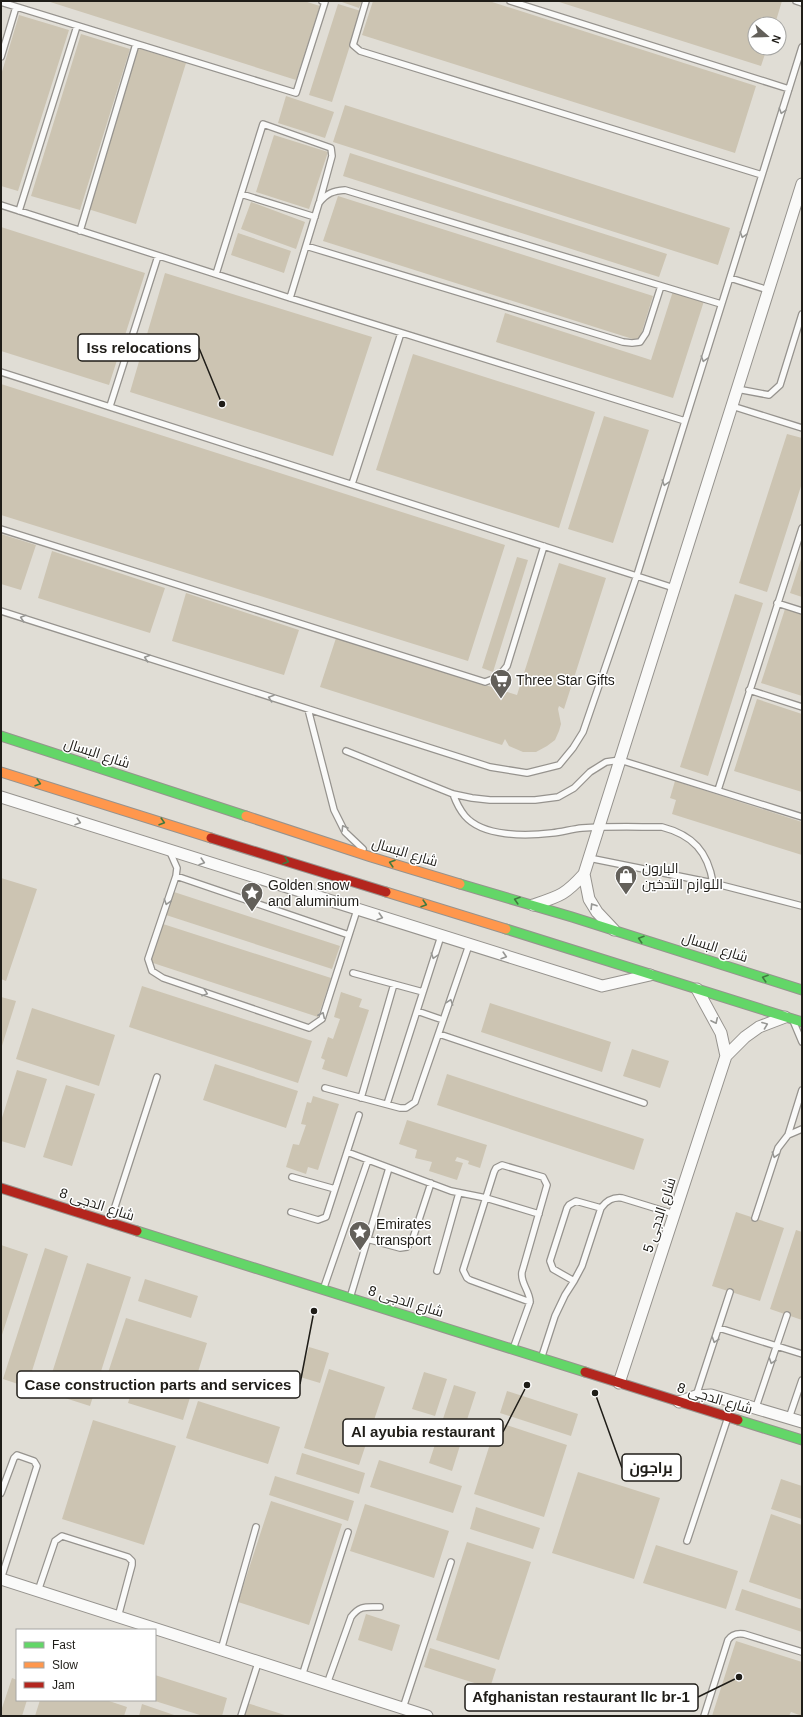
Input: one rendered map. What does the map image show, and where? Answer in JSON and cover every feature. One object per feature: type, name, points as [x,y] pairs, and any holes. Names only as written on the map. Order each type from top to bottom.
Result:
[{"type":"street","points":[[533,905],[559,897],[569,890],[584,874],[802,184]]},
{"type":"street","name":"شارع البسال","points":[[1,736],[370,857],[533,905],[802,990]]},
{"type":"street","points":[[1,772],[802,1022]]},
{"type":"street","points":[[1,797],[170,852],[602,986],[650,975]]},
{"type":"street","points":[[584,874],[589,899],[597,912],[615,931]]},
{"type":"street","points":[[697,990],[713,1015],[721,1033],[726,1056]]},
{"type":"street","name":"شارع الدجى 5","points":[[620,1383],[726,1056],[745,1037],[759,1027],[789,1018]]},
{"type":"street","name":"شارع الدجى 8","points":[[1,1188],[802,1440]]},
{"type":"street","points":[[679,1402],[696,1396],[719,1396],[802,1422]]},
{"type":"street","points":[[1,1580],[155,1629]]},
{"type":"street","points":[[156,1629],[427,1716]]},
{"type":"lane","points":[[1,2],[296,93],[324,2],[322,1]]},
{"type":"lane","points":[[366,1],[353,45],[360,51],[762,175]]},
{"type":"lane","points":[[510,1],[789,89]]},
{"type":"lane","points":[[796,1],[802,3]]},
{"type":"lane","points":[[1,57],[16,7]]},
{"type":"lane","points":[[18,211],[77,26]]},
{"type":"lane","points":[[80,231],[136,44]]},
{"type":"lane","points":[[1,611],[490,767],[527,773],[559,765],[573,748],[583,732],[637,575],[802,47]]},
{"type":"lane","points":[[216,274],[263,124],[331,148],[332,156],[290,298]]},
{"type":"lane","points":[[319,203],[326,195],[334,191],[345,190],[721,304]]},
{"type":"lane","points":[[241,194],[315,217]]},
{"type":"lane","points":[[1,205],[290,298],[685,421]]},
{"type":"lane","points":[[306,246],[627,343],[640,342],[646,333],[661,286]]},
{"type":"lane","points":[[110,406],[158,256]]},
{"type":"lane","points":[[730,278],[768,290]]},
{"type":"lane","points":[[737,389],[769,395],[780,385],[802,314]]},
{"type":"lane","points":[[352,484],[401,333]]},
{"type":"lane","points":[[1,372],[674,588]]},
{"type":"lane","points":[[732,406],[802,428]]},
{"type":"lane","points":[[718,790],[802,528]]},
{"type":"lane","points":[[1,529],[485,682],[498,678],[508,666],[544,546]]},
{"type":"lane","points":[[778,603],[802,611]]},
{"type":"lane","points":[[749,690],[802,707]]},
{"type":"lane","points":[[308,710],[334,810],[345,832],[370,857]]},
{"type":"lane","points":[[346,751],[453,794],[490,800],[535,800],[558,797],[574,788],[590,772],[606,762],[620,760],[802,817]]},
{"type":"lane","points":[[453,794],[458,806],[466,817],[481,826],[498,833],[527,835],[582,828],[662,827],[684,835],[693,842],[707,860],[713,883]]},
{"type":"lane","points":[[170,852],[177,868],[176,876],[148,959],[152,971],[163,978],[309,1028],[322,1019],[357,910]]},
{"type":"lane","points":[[589,858],[713,883],[802,906]]},
{"type":"lane","points":[[176,876],[349,935]]},
{"type":"lane","points":[[387,1104],[441,936]]},
{"type":"lane","points":[[325,1088],[406,1108],[415,1102],[469,945]]},
{"type":"lane","points":[[354,973],[423,992]]},
{"type":"lane","points":[[361,1098],[394,984]]},
{"type":"lane","points":[[417,1011],[444,1020]]},
{"type":"lane","points":[[789,1018],[802,1042]]},
{"type":"lane","points":[[439,1034],[644,1103]]},
{"type":"lane","points":[[110,1222],[157,1076]]},
{"type":"lane","points":[[755,1218],[778,1148],[788,1135],[802,1090]]},
{"type":"lane","points":[[291,1212],[316,1220],[321,1220],[326,1217],[359,1114]]},
{"type":"lane","points":[[788,1135],[802,1129]]},
{"type":"lane","points":[[347,1152],[460,1193],[486,1198],[540,1214]]},
{"type":"lane","points":[[323,1290],[368,1160]]},
{"type":"lane","points":[[513,1350],[530,1302],[529,1293],[523,1283],[521,1275],[547,1189],[546,1181],[542,1177],[502,1165],[496,1168],[464,1265],[464,1274],[470,1280],[530,1302]]},
{"type":"lane","points":[[350,1298],[389,1168]]},
{"type":"lane","points":[[292,1177],[335,1189]]},
{"type":"lane","points":[[367,1239],[400,1248],[407,1247],[412,1241],[431,1183]]},
{"type":"lane","points":[[437,1271],[460,1193]]},
{"type":"lane","points":[[541,1358],[555,1316],[564,1295],[582,1266],[601,1208],[605,1203],[616,1198],[674,1214]]},
{"type":"lane","points":[[574,1281],[553,1269],[550,1261],[567,1208],[569,1204],[576,1201],[601,1208]]},
{"type":"lane","points":[[696,1396],[730,1292]]},
{"type":"lane","points":[[756,1408],[787,1315]]},
{"type":"lane","points":[[719,1328],[802,1354]]},
{"type":"lane","points":[[789,1418],[802,1380]]},
{"type":"lane","points":[[687,1541],[728,1417]]},
{"type":"lane","points":[[1,1493],[14,1458],[17,1455],[34,1461],[37,1466],[1,1580]]},
{"type":"lane","points":[[221,1650],[256,1527]]},
{"type":"lane","points":[[302,1676],[348,1532]]},
{"type":"lane","points":[[38,1592],[55,1541],[62,1536],[80,1541],[128,1557],[132,1561],[130,1574],[118,1617]]},
{"type":"lane","points":[[403,1708],[451,1562]]},
{"type":"lane","points":[[327,1684],[351,1617],[362,1607],[380,1606]]},
{"type":"lane","points":[[704,1716],[730,1636],[739,1633],[744,1634],[802,1652]]},
{"type":"lane","points":[[241,1716],[258,1663]]},
{"type":"building","points":[[47,1],[304,1],[320,6],[296,80]]},
{"type":"building","points":[[339,1],[362,1],[359,8]]},
{"type":"building","points":[[373,1],[489,1],[756,86],[735,153],[362,35]]},
{"type":"building","points":[[556,1],[782,1],[777,16],[747,16],[747,56],[764,56],[761,66]]},
{"type":"building","points":[[338,4],[361,11],[332,102],[309,95]]},
{"type":"building","points":[[19,15],[69,30],[18,191],[1,186],[1,75]]},
{"type":"building","points":[[81,34],[130,49],[80,210],[31,196]]},
{"type":"building","points":[[137,48],[186,63],[136,224],[88,209]]},
{"type":"building","points":[[286,96],[334,112],[325,138],[278,123]]},
{"type":"building","points":[[345,105],[730,228],[718,265],[333,142]]},
{"type":"building","points":[[274,135],[328,152],[309,209],[256,192]]},
{"type":"building","points":[[350,153],[667,254],[659,277],[343,176]]},
{"type":"building","points":[[338,196],[653,296],[639,341],[323,241]]},
{"type":"building","points":[[251,202],[305,222],[296,249],[241,229]]},
{"type":"building","points":[[1,227],[145,273],[109,385],[1,351]]},
{"type":"building","points":[[238,233],[291,251],[284,273],[231,255]]},
{"type":"building","points":[[165,273],[372,337],[333,456],[130,392]]},
{"type":"building","points":[[673,291],[704,301],[673,398],[496,342],[505,313],[651,360]]},
{"type":"building","points":[[413,354],[595,412],[559,528],[376,470]]},
{"type":"building","points":[[1,384],[505,545],[468,661],[1,515]]},
{"type":"building","points":[[604,416],[649,430],[613,543],[568,529]]},
{"type":"building","points":[[787,434],[802,438],[802,483],[767,592],[739,583]]},
{"type":"building","points":[[1,534],[36,545],[21,590],[1,584]]},
{"type":"building","points":[[52,551],[165,588],[150,633],[38,598]]},
{"type":"building","points":[[802,556],[802,597],[790,593]]},
{"type":"building","points":[[517,557],[528,560],[493,672],[482,668]]},
{"type":"building","points":[[559,563],[606,578],[564,709],[559,706],[558,709],[561,724],[559,731],[555,740],[536,752],[523,752],[509,746],[505,739],[502,745],[320,687],[336,638],[517,695]]},
{"type":"building","points":[[186,593],[299,630],[284,675],[172,641]]},
{"type":"building","points":[[735,594],[763,603],[708,776],[680,767]]},
{"type":"building","points":[[785,609],[802,614],[802,696],[761,683]]},
{"type":"building","points":[[757,699],[802,714],[802,792],[734,771]]},
{"type":"building","points":[[675,781],[802,822],[802,855],[672,814],[676,800],[670,798]]},
{"type":"building","points":[[1,878],[37,889],[6,981],[1,979]]},
{"type":"building","points":[[174,892],[340,946],[332,969],[166,915]]},
{"type":"building","points":[[163,924],[331,978],[318,1017],[150,962]]},
{"type":"building","points":[[142,986],[312,1041],[298,1083],[129,1027]]},
{"type":"building","points":[[341,992],[362,999],[359,1007],[369,1010],[347,1077],[322,1069],[325,1060],[321,1058],[328,1037],[333,1039],[340,1019],[334,1017]]},
{"type":"building","points":[[1,997],[16,1001],[1,1049]]},
{"type":"building","points":[[490,1003],[611,1042],[602,1072],[481,1032]]},
{"type":"building","points":[[32,1008],[115,1035],[99,1086],[16,1059]]},
{"type":"building","points":[[632,1049],[669,1061],[660,1088],[623,1076]]},
{"type":"building","points":[[215,1064],[298,1091],[286,1128],[203,1100]]},
{"type":"building","points":[[17,1070],[47,1079],[25,1148],[1,1141],[1,1121]]},
{"type":"building","points":[[447,1074],[644,1139],[634,1170],[437,1105]]},
{"type":"building","points":[[66,1085],[95,1094],[72,1166],[43,1157]]},
{"type":"building","points":[[313,1096],[339,1104],[318,1170],[308,1167],[306,1174],[286,1167],[293,1144],[299,1145],[306,1125],[301,1124],[307,1102],[311,1103]]},
{"type":"building","points":[[407,1120],[487,1145],[480,1168],[468,1164],[469,1161],[457,1157],[455,1161],[463,1163],[457,1180],[429,1171],[432,1162],[415,1158],[417,1150],[399,1144]]},
{"type":"building","points":[[736,1212],[784,1228],[760,1301],[712,1286]]},
{"type":"building","points":[[796,1230],[802,1232],[802,1320],[770,1309]]},
{"type":"building","points":[[1,1245],[28,1254],[1,1338]]},
{"type":"building","points":[[45,1248],[68,1256],[27,1387],[3,1379]]},
{"type":"building","points":[[87,1263],[131,1277],[90,1406],[46,1392]]},
{"type":"building","points":[[145,1279],[198,1296],[191,1318],[138,1301]]},
{"type":"building","points":[[126,1318],[207,1343],[183,1420],[128,1403],[131,1393],[104,1385]]},
{"type":"building","points":[[309,1347],[329,1353],[320,1383],[300,1377]]},
{"type":"building","points":[[329,1369],[385,1387],[359,1465],[304,1448]]},
{"type":"building","points":[[424,1372],[447,1379],[435,1416],[412,1409]]},
{"type":"building","points":[[454,1385],[476,1392],[464,1429],[442,1422]]},
{"type":"building","points":[[507,1391],[578,1414],[571,1436],[500,1413]]},
{"type":"building","points":[[198,1401],[280,1427],[268,1464],[186,1438]]},
{"type":"building","points":[[93,1420],[176,1446],[144,1545],[62,1519]]},
{"type":"building","points":[[497,1422],[567,1445],[544,1517],[474,1494]]},
{"type":"building","points":[[440,1429],[463,1436],[452,1471],[429,1463]]},
{"type":"building","points":[[302,1453],[365,1473],[359,1494],[296,1474]]},
{"type":"building","points":[[379,1460],[462,1486],[453,1513],[370,1487]]},
{"type":"building","points":[[578,1472],[660,1498],[634,1579],[552,1553]]},
{"type":"building","points":[[275,1476],[354,1501],[348,1521],[269,1495]]},
{"type":"building","points":[[781,1479],[802,1486],[802,1519],[771,1509]]},
{"type":"building","points":[[271,1501],[342,1524],[309,1625],[238,1602]]},
{"type":"building","points":[[365,1504],[449,1531],[434,1578],[350,1551]]},
{"type":"building","points":[[476,1507],[540,1528],[533,1549],[470,1529]]},
{"type":"building","points":[[771,1514],[802,1525],[802,1600],[749,1582]]},
{"type":"building","points":[[467,1542],[531,1562],[499,1660],[436,1640]]},
{"type":"building","points":[[656,1545],[738,1571],[726,1609],[643,1583]]},
{"type":"building","points":[[742,1589],[802,1609],[802,1632],[735,1610]]},
{"type":"building","points":[[366,1614],[400,1625],[392,1651],[358,1640]]},
{"type":"building","points":[[736,1641],[802,1662],[802,1716],[791,1712],[789,1716],[712,1716]]},
{"type":"building","points":[[430,1648],[496,1669],[490,1688],[424,1667]]},
{"type":"building","points":[[156,1675],[227,1698],[222,1716],[203,1716],[155,1701]]},
{"type":"building","points":[[12,1678],[16,1680],[16,1701],[27,1701],[22,1716],[1,1716],[1,1711]]},
{"type":"building","points":[[40,1701],[109,1701],[127,1707],[124,1716],[35,1716]]},
{"type":"building","points":[[247,1703],[288,1716],[243,1716]]},
{"type":"building","points":[[142,1704],[177,1716],[139,1716]]},
{"type":"traffic: fast","points":[[1,736],[246,816]]},
{"type":"traffic: fast","points":[[460,884],[572,917],[802,990]]},
{"type":"traffic: fast","points":[[506,929],[802,1022]]},
{"type":"traffic: fast","points":[[137,1231],[585,1372]]},
{"type":"traffic: fast","points":[[738,1420],[802,1440]]},
{"type":"traffic: slow","points":[[1,772],[211,838]]},
{"type":"traffic: slow","points":[[246,816],[371,857],[460,884]]},
{"type":"traffic: slow","points":[[386,892],[506,929]]},
{"type":"traffic: jam","points":[[211,838],[386,892]]},
{"type":"traffic: jam","points":[[1,1188],[137,1231]]},
{"type":"traffic: jam","points":[[585,1372],[738,1420]]},
{"type":"place","name":"Iss relocations","points":[[222,404]]},
{"type":"place","name":"Three Star Gifts","points":[[501,700]]},
{"type":"place","name":"البارون اللوازم التدخين","points":[[626,896]]},
{"type":"place","name":"Golden snow and aluminium","points":[[252,912]]},
{"type":"place","name":"Emirates transport","points":[[360,1252]]},
{"type":"place","name":"Case construction parts and services","points":[[314,1311]]},
{"type":"place","name":"Al ayubia restaurant","points":[[527,1385]]},
{"type":"place","name":"براجون","points":[[595,1393]]},
{"type":"place","name":"Afghanistan restaurant llc br-1","points":[[739,1677]]}]
